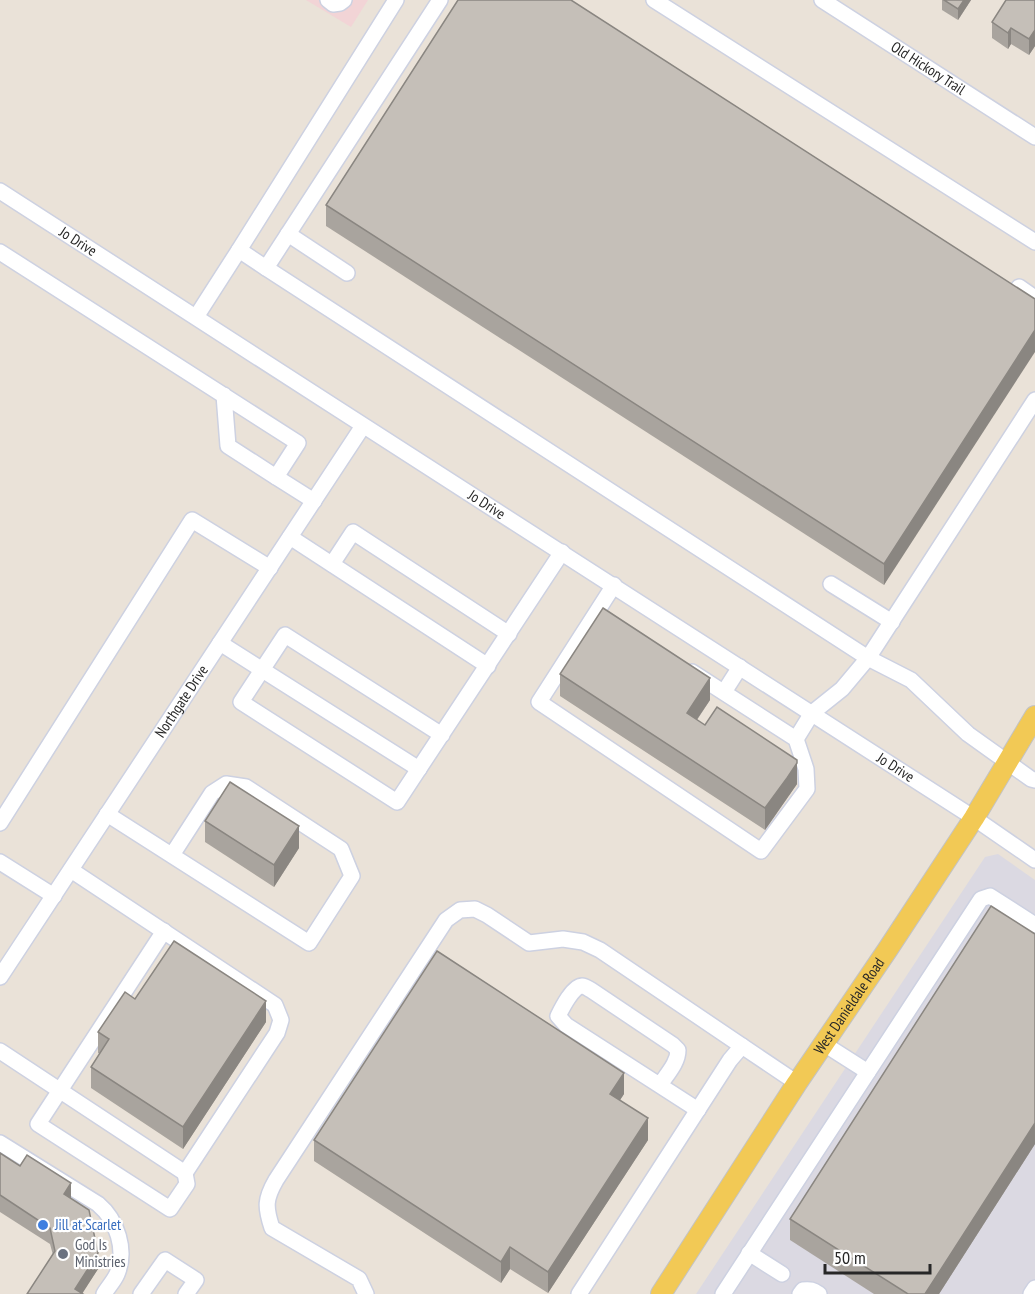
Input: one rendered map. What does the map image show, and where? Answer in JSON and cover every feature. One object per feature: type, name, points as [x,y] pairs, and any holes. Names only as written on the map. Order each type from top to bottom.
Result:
[{"type":"main road","name":"West Danieldale Road","points":[[661,1294],[797,1083],[974,818],[1035,716]]},
{"type":"street","points":[[328,0],[333,4],[344,0]]},
{"type":"street","points":[[195,317],[396,0]]},
{"type":"street","points":[[266,268],[440,0]]},
{"type":"street","points":[[654,0],[1035,242]]},
{"type":"street","name":"Old Hickory Trail","points":[[822,0],[1035,137]]},
{"type":"street","name":"Jo Drive","points":[[0,190],[363,426],[812,713],[1035,860]]},
{"type":"street","points":[[288,234],[347,273]]},
{"type":"street","points":[[239,250],[868,658],[911,680],[968,734],[1035,780]]},
{"type":"street","points":[[0,252],[298,442],[276,477]]},
{"type":"street","points":[[1019,287],[1035,298]]},
{"type":"street","points":[[224,395],[228,446],[314,501]]},
{"type":"street","points":[[796,739],[812,713],[842,689],[868,658],[1035,400]]},
{"type":"street","name":"Northgate Drive","points":[[0,977],[363,426]]},
{"type":"street","points":[[0,823],[192,520],[270,568]]},
{"type":"street","points":[[332,564],[353,532],[509,634]]},
{"type":"street","points":[[290,537],[488,666]]},
{"type":"street","points":[[442,735],[285,635],[241,702],[398,802],[509,634],[562,552]]},
{"type":"street","points":[[831,584],[892,621]]},
{"type":"street","points":[[614,585],[602,614],[539,702],[761,851],[807,789],[806,769],[796,739],[675,661]]},
{"type":"street","points":[[220,643],[419,769]]},
{"type":"street","points":[[724,692],[740,667]]},
{"type":"street","points":[[107,814],[309,943],[352,876],[341,849],[246,787],[226,784],[212,794],[172,855]]},
{"type":"street","points":[[0,862],[54,896]]},
{"type":"street","points":[[70,870],[164,931],[275,1005],[281,1020],[277,1033],[185,1173],[187,1184],[170,1209],[38,1124],[164,931]]},
{"type":"street","points":[[723,1294],[981,899],[990,896],[1035,925]]},
{"type":"street","points":[[366,1294],[359,1279],[272,1228],[266,1211],[268,1195],[446,920],[460,910],[475,909],[529,943],[563,939],[583,942],[600,950],[797,1083]]},
{"type":"street","points":[[660,1085],[674,1064],[678,1050],[591,990],[584,986],[574,990],[558,1016],[561,1021],[698,1110]]},
{"type":"street","points":[[824,1044],[868,1072]]},
{"type":"street","points":[[579,1294],[741,1046]]},
{"type":"street","points":[[0,1051],[185,1173]]},
{"type":"street","points":[[0,1143],[98,1204],[109,1216],[119,1236],[121,1255],[117,1274],[104,1294]]},
{"type":"street","points":[[750,1253],[782,1274]]},
{"type":"street","points":[[141,1294],[165,1260],[196,1280],[186,1294]]},
{"type":"street","points":[[1032,1294],[1035,1288]]},
{"type":"street","points":[[800,1294],[807,1289],[819,1294]]},
{"type":"shaded area","points":[[306,0],[368,0],[351,27]]},
{"type":"shaded area","points":[[998,854],[1035,880],[1035,1294],[696,1294],[985,857]]},
{"type":"building","points":[[458,0],[571,0],[1035,299],[1035,330],[884,564],[326,205]]},
{"type":"building","points":[[944,0],[964,0],[958,9]]},
{"type":"building","points":[[1006,0],[1035,0],[1035,30],[1029,39],[1011,28],[1008,33],[992,22]]},
{"type":"building","points":[[603,608],[710,678],[687,713],[705,725],[717,707],[797,760],[765,808],[560,674]]},
{"type":"building","points":[[230,782],[299,826],[274,865],[205,821]]},
{"type":"building","points":[[991,906],[1035,934],[1035,1123],[925,1294],[908,1294],[790,1219]]},
{"type":"building","points":[[174,941],[266,1001],[183,1127],[91,1067],[109,1039],[98,1032],[125,992],[135,999]]},
{"type":"building","points":[[437,951],[624,1073],[610,1094],[648,1118],[548,1272],[510,1247],[501,1262],[314,1140]]},
{"type":"building","points":[[0,1153],[20,1166],[27,1155],[71,1183],[64,1194],[89,1210],[98,1253],[75,1289],[83,1294],[27,1294],[55,1251],[50,1228],[0,1195]]},
{"type":"place","name":"Jill at Scarlet","points":[[43,1225]]},
{"type":"place","name":"God Is Ministries","points":[[63,1254]]}]
